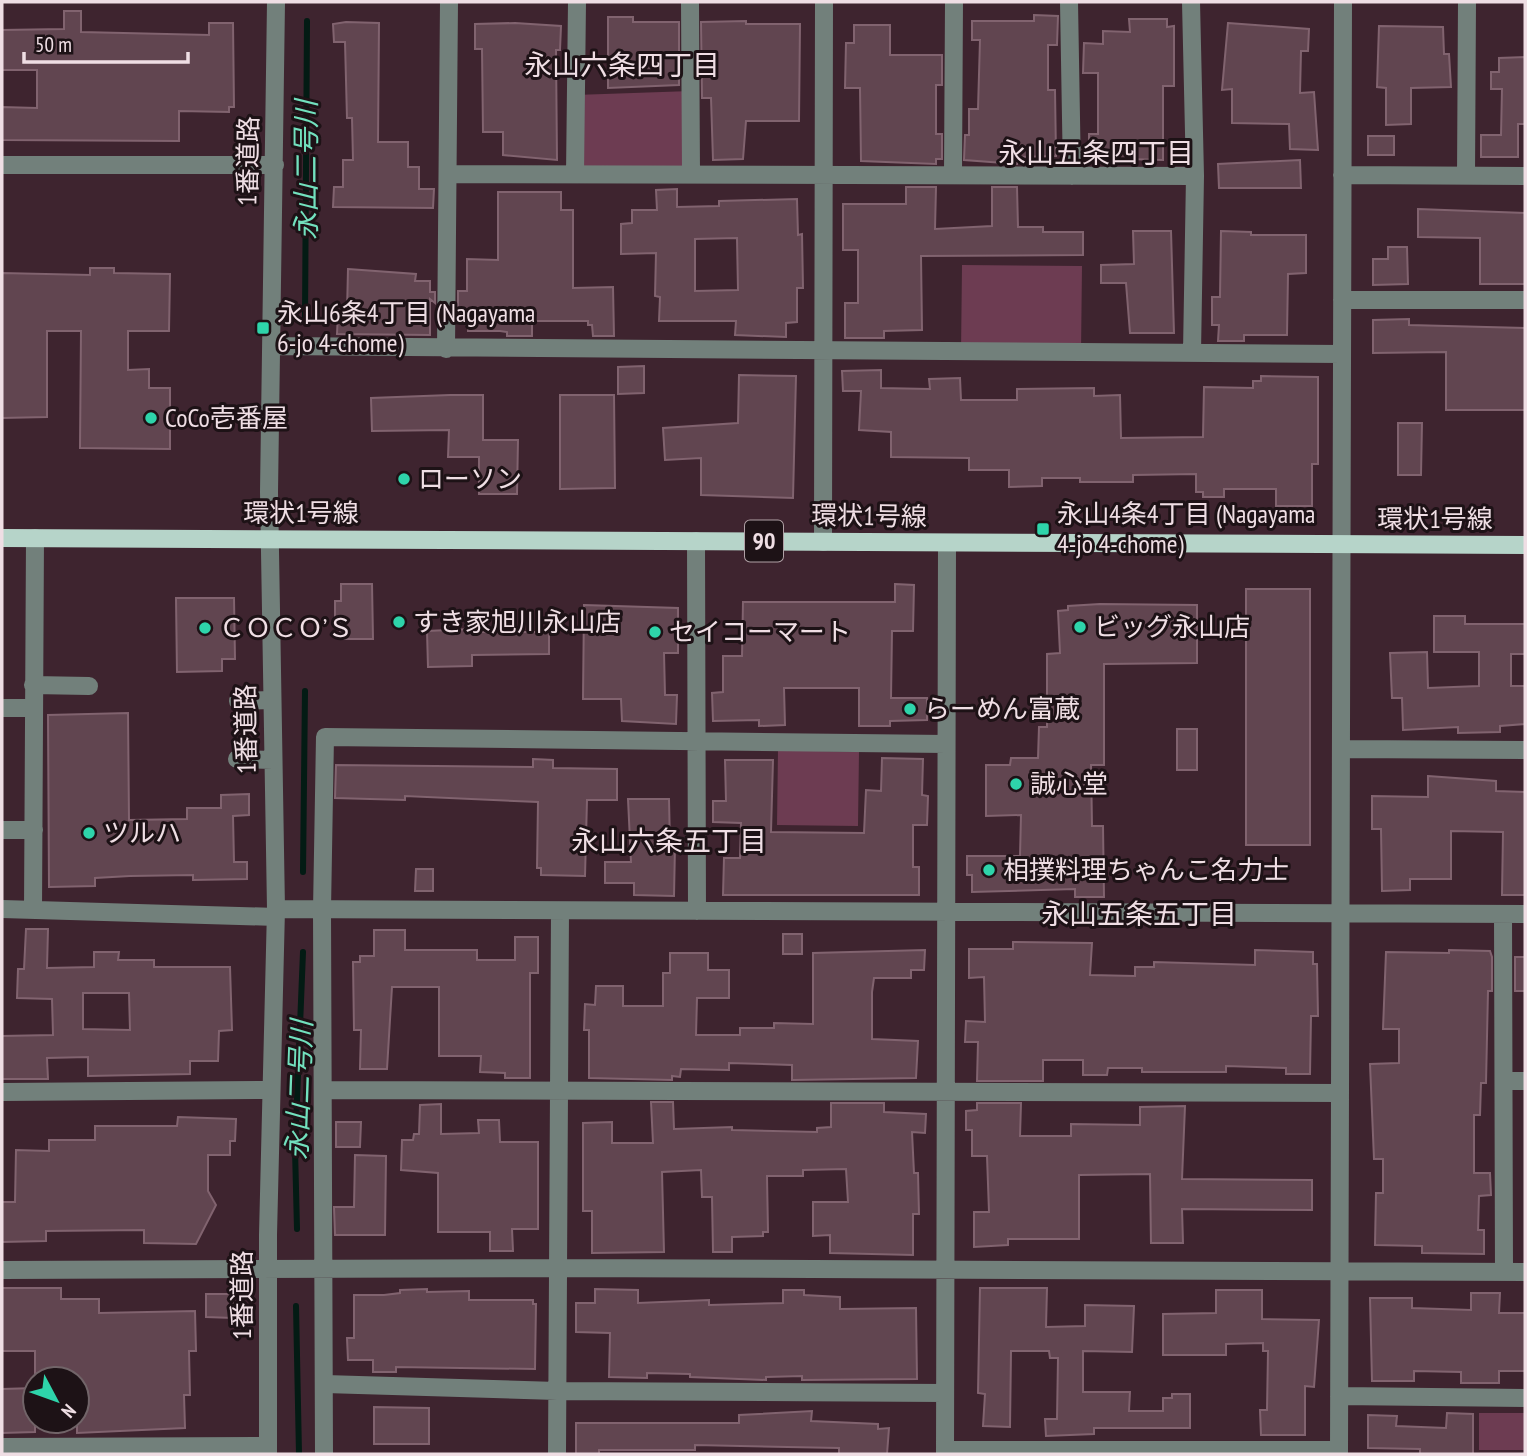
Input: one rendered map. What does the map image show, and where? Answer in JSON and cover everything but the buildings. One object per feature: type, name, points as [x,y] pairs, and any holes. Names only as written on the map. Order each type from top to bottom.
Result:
[{"type":"main road","name":"環状1号線","points":[[2,538],[1525,545]]},
{"type":"street","name":"1番道路","points":[[268,1450],[270,1090],[276,913],[269,540],[276,2]]},
{"type":"street","points":[[446,349],[449,2]]},
{"type":"street","points":[[575,174],[577,2]]},
{"type":"street","points":[[690,2],[691,173]]},
{"type":"street","points":[[823,542],[824,2]]},
{"type":"street","points":[[953,174],[954,2]]},
{"type":"street","points":[[1069,2],[1072,176]]},
{"type":"street","points":[[1191,2],[1195,176],[1192,352]]},
{"type":"street","points":[[947,544],[945,1452],[1339,1452],[1342,2]]},
{"type":"street","points":[[1466,175],[1467,2]]},
{"type":"street","points":[[2,165],[275,165]]},
{"type":"street","points":[[449,174],[1195,176]]},
{"type":"street","points":[[1342,175],[1525,176]]},
{"type":"street","points":[[1342,300],[1525,300]]},
{"type":"street","points":[[272,346],[1342,354]]},
{"type":"street","points":[[33,909],[35,538]]},
{"type":"street","points":[[696,541],[697,911]]},
{"type":"street","points":[[33,685],[89,685]]},
{"type":"street","points":[[238,701],[272,701]]},
{"type":"street","points":[[2,708],[32,708]]},
{"type":"street","points":[[324,1454],[322,910],[325,737],[946,744]]},
{"type":"street","points":[[1340,749],[1525,750]]},
{"type":"street","points":[[237,759],[273,760]]},
{"type":"street","points":[[2,830],[34,830]]},
{"type":"street","points":[[2,909],[276,913],[322,910],[1525,914]]},
{"type":"street","points":[[556,1454],[560,911]]},
{"type":"street","points":[[1503,914],[1504,1272]]},
{"type":"street","points":[[1505,1081],[1525,1081]]},
{"type":"street","points":[[2,1092],[270,1090]]},
{"type":"street","points":[[324,1090],[1340,1093]]},
{"type":"street","points":[[2,1270],[557,1268],[1525,1272]]},
{"type":"street","points":[[325,1384],[557,1391],[945,1394]]},
{"type":"street","points":[[1339,1396],[1525,1398]]},
{"type":"street","points":[[2,1447],[268,1450]]},
{"type":"shaded area","points":[[691,91],[691,173],[575,174],[575,95]]},
{"type":"shaded area","points":[[962,265],[1082,266],[1081,353],[961,352]]},
{"type":"shaded area","points":[[778,750],[859,752],[858,826],[777,825]]},
{"type":"shaded area","points":[[1479,1413],[1525,1413],[1525,1450],[1479,1450]]},
{"type":"waterway","name":"永山二号川","points":[[305,318],[307,21]]},
{"type":"waterway","name":"永山二号川","points":[[303,872],[305,691]]},
{"type":"waterway","name":"永山二号川","points":[[297,1229],[295,1149],[303,952]]},
{"type":"waterway","name":"永山二号川","points":[[296,1306],[299,1454]]},
{"type":"place","name":"永山6条4丁目 (Nagayama 6-jo 4-chome)","points":[[263,328]]},
{"type":"place","name":"CoCo壱番屋","points":[[151,418]]},
{"type":"place","name":"ローソン","points":[[404,479]]},
{"type":"place","name":"永山4条4丁目 (Nagayama 4-jo 4-chome)","points":[[1043,529]]},
{"type":"place","name":"すき家旭川永山店","points":[[399,622]]},
{"type":"place","name":"ビッグ永山店","points":[[1080,627]]},
{"type":"place","name":"ＣＯＣＯ’Ｓ","points":[[205,628]]},
{"type":"place","name":"セイコーマート","points":[[655,632]]},
{"type":"place","name":"らーめん富蔵","points":[[910,709]]},
{"type":"place","name":"誠心堂","points":[[1016,784]]},
{"type":"place","name":"ツルハ","points":[[89,833]]},
{"type":"place","name":"相撲料理ちゃんこ名力士","points":[[989,870]]},
{"type":"district","name":"永山六条四丁目","points":[[622,65]]},
{"type":"district","name":"永山五条四丁目","points":[[1096,153]]},
{"type":"district","name":"永山六条五丁目","points":[[669,841]]},
{"type":"district","name":"永山五条五丁目","points":[[1139,914]]}]
